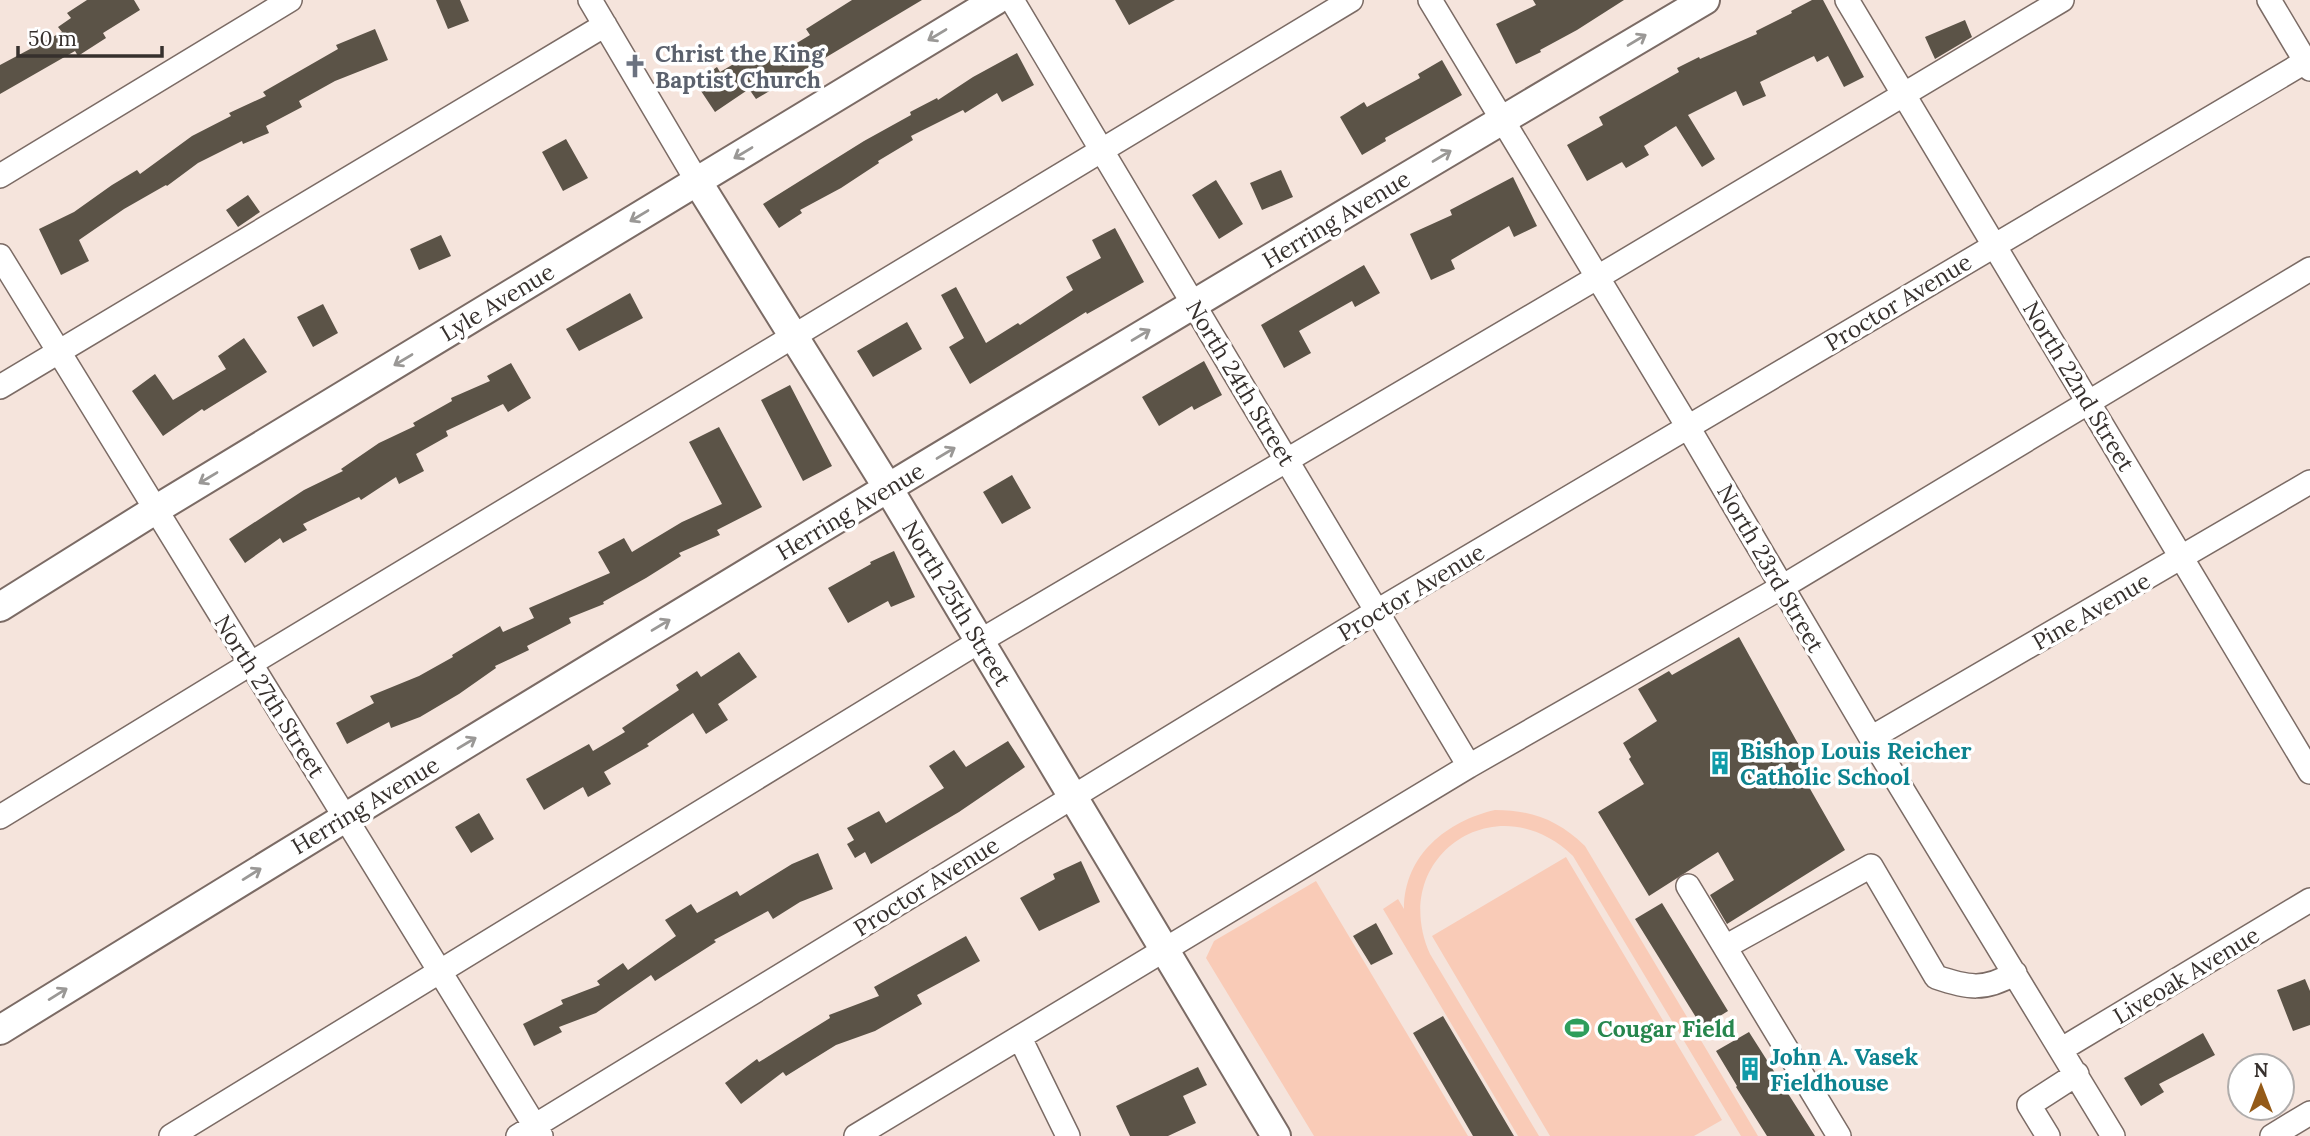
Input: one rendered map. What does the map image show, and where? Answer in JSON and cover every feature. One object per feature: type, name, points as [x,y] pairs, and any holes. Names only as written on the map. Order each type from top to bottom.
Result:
[{"type":"main road","name":"Lyle Avenue","points":[[0,607],[155,510],[996,0]]},
{"type":"main road","name":"Herring Avenue","points":[[0,1030],[344,817],[1193,303],[1705,0]]},
{"type":"main road","name":"North 25th Street","points":[[697,181],[888,488],[1276,1136]]},
{"type":"street","points":[[0,176],[290,0]]},
{"type":"street","name":"North 25th Street","points":[[590,0],[697,181]]},
{"type":"street","name":"North 24th Street","points":[[1012,0],[1469,766]]},
{"type":"street","points":[[0,817],[1351,0]]},
{"type":"street","name":"North 23rd Street","points":[[1430,0],[1688,427],[1871,738],[2113,1136]]},
{"type":"street","name":"North 22nd Street","points":[[1847,0],[2310,772]]},
{"type":"street","points":[[171,1136],[980,641],[2062,0]]},
{"type":"street","points":[[2269,0],[2308,63]]},
{"type":"street","points":[[0,387],[605,25]]},
{"type":"street","name":"Proctor Avenue","points":[[531,1133],[1072,796],[1377,611],[2308,63]]},
{"type":"street","name":"North 27th Street","points":[[0,256],[439,970],[531,1133]]},
{"type":"street","points":[[856,1136],[1469,766],[1782,587],[2310,270]]},
{"type":"street","name":"Pine Avenue","points":[[1871,738],[2310,482]]},
{"type":"street","points":[[1724,947],[1871,866],[1936,977],[1976,988],[1997,984],[2015,973]]},
{"type":"street","points":[[1688,886],[1839,1136]]},
{"type":"street","name":"Liveoak Avenue","points":[[2062,1049],[2310,900]]},
{"type":"street","points":[[1020,1038],[1068,1136]]},
{"type":"street","points":[[2048,1136],[2029,1104],[2077,1074]]},
{"type":"street","points":[[2272,1136],[2310,1113]]},
{"type":"shaded area","points":[[1495,810],[1521,812],[1544,818],[1565,829],[1585,846],[1758,1136],[1741,1136],[1573,856],[1543,835],[1513,826],[1483,829],[1457,841],[1436,861],[1424,887],[1421,919],[1430,954],[1539,1136],[1518,1136],[1383,909],[1398,899],[1404,909],[1411,872],[1432,843],[1461,823]]},
{"type":"shaded area","name":"Cougar Field","points":[[1566,857],[1722,1120],[1694,1136],[1550,1136],[1432,936]]},
{"type":"shaded area","points":[[1316,881],[1468,1136],[1314,1136],[1206,958],[1214,941]]},
{"type":"building","points":[[87,0],[134,0],[140,10],[103,33],[106,38],[78,56],[75,51],[0,94],[0,65],[62,32],[58,27],[71,18],[67,13]]},
{"type":"building","points":[[436,0],[460,0],[469,21],[448,29]]},
{"type":"building","points":[[852,0],[922,0],[756,99],[749,89],[715,112],[695,82],[717,67],[720,72],[759,49],[767,61],[810,35],[806,29]]},
{"type":"building","points":[[1115,0],[1175,0],[1129,25]]},
{"type":"building","points":[[1533,0],[1624,0],[1540,50],[1541,52],[1516,64],[1496,24],[1536,5]]},
{"type":"building","points":[[1812,0],[1823,0],[1864,77],[1844,87],[1828,56],[1817,62],[1814,56],[1760,82],[1766,96],[1743,106],[1736,91],[1688,115],[1715,159],[1702,167],[1676,126],[1644,146],[1649,155],[1626,168],[1622,162],[1587,181],[1567,145],[1603,125],[1599,117],[1679,72],[1677,68],[1757,34],[1756,31]]},
{"type":"building","points":[[1965,20],[1972,37],[1935,59],[1925,37]]},
{"type":"building","points":[[375,29],[388,60],[335,81],[299,101],[302,107],[266,126],[269,133],[243,144],[242,141],[198,163],[167,186],[124,209],[79,240],[89,261],[61,275],[39,229],[74,212],[137,170],[140,174],[192,136],[231,116],[229,113],[266,96],[263,92],[338,49],[336,45]]},
{"type":"building","points":[[1017,53],[1034,85],[1002,102],[997,93],[965,113],[963,110],[911,136],[913,140],[841,188],[800,210],[802,213],[779,228],[763,204],[911,115],[910,112],[937,98],[938,100]]},
{"type":"building","points":[[1442,60],[1462,95],[1385,138],[1386,141],[1362,155],[1340,117],[1364,102],[1367,107],[1420,78],[1418,74]]},
{"type":"building","points":[[566,139],[588,178],[563,191],[542,152]]},
{"type":"building","points":[[1281,170],[1293,197],[1262,210],[1250,183]]},
{"type":"building","points":[[1513,177],[1537,226],[1514,237],[1509,226],[1451,260],[1455,269],[1431,280],[1410,234],[1452,215],[1450,210]]},
{"type":"building","points":[[1216,180],[1243,224],[1219,239],[1192,195]]},
{"type":"building","points":[[248,195],[260,212],[238,227],[226,210]]},
{"type":"building","points":[[1115,228],[1144,282],[1087,314],[1086,312],[970,384],[949,347],[964,338],[941,295],[956,287],[986,343],[1018,323],[1020,325],[1073,290],[1066,277],[1101,258],[1092,240]]},
{"type":"building","points":[[441,235],[451,256],[419,270],[410,249]]},
{"type":"building","points":[[1364,265],[1380,293],[1355,307],[1352,301],[1299,331],[1311,353],[1284,368],[1261,325]]},
{"type":"building","points":[[630,293],[643,318],[579,351],[566,329]]},
{"type":"building","points":[[323,304],[338,333],[313,347],[297,317]]},
{"type":"building","points":[[907,322],[922,349],[873,377],[857,351]]},
{"type":"building","points":[[244,338],[267,372],[204,411],[202,409],[163,436],[132,391],[155,374],[173,400],[226,369],[218,356]]},
{"type":"building","points":[[1204,361],[1222,395],[1194,410],[1192,406],[1159,426],[1142,397]]},
{"type":"building","points":[[511,363],[531,398],[508,412],[503,404],[446,431],[448,436],[416,454],[424,471],[399,484],[396,477],[361,500],[359,497],[303,524],[307,530],[283,543],[280,538],[245,563],[229,539],[304,490],[343,471],[341,469],[379,443],[415,426],[413,423],[452,401],[451,398],[490,381],[487,376]]},
{"type":"building","points":[[790,385],[832,466],[803,481],[761,400]]},
{"type":"building","points":[[719,427],[762,507],[717,530],[720,535],[679,553],[681,556],[603,602],[604,604],[569,618],[571,623],[527,646],[529,650],[495,666],[496,668],[459,694],[420,717],[391,728],[389,722],[347,744],[336,723],[374,703],[370,696],[419,676],[500,626],[503,632],[534,618],[529,608],[610,573],[598,552],[624,538],[632,552],[682,522],[722,504],[689,442]]},
{"type":"building","points":[[1012,475],[1031,508],[1002,524],[983,492]]},
{"type":"building","points":[[894,551],[915,597],[891,607],[888,601],[848,623],[828,588],[871,564],[870,562]]},
{"type":"building","name":"Bishop Louis Reicher Catholic School","points":[[1739,637],[1811,767],[1801,773],[1845,850],[1727,924],[1710,895],[1734,880],[1718,852],[1649,896],[1598,812],[1644,784],[1623,743],[1657,721],[1638,689],[1669,671],[1672,675]]},
{"type":"building","points":[[739,652],[757,677],[718,704],[728,720],[706,734],[693,713],[647,744],[649,746],[604,772],[611,784],[588,797],[583,787],[544,810],[526,779],[589,744],[593,751],[625,732],[622,728],[679,690],[676,685],[697,671],[701,677]]},
{"type":"building","points":[[1008,741],[1025,767],[959,812],[871,864],[865,852],[855,858],[847,844],[854,840],[847,828],[879,811],[886,823],[944,788],[929,766],[954,750],[966,767]]},
{"type":"building","points":[[479,813],[494,839],[471,853],[455,827]]},
{"type":"building","points":[[818,853],[833,889],[800,902],[773,919],[768,911],[714,940],[716,942],[655,981],[651,975],[596,1013],[559,1027],[562,1032],[534,1046],[523,1024],[563,1004],[561,1000],[600,985],[597,981],[623,963],[628,970],[676,936],[665,920],[691,904],[697,913],[737,891],[740,896],[792,864]]},
{"type":"building","points":[[1081,861],[1100,902],[1039,931],[1020,898],[1055,879],[1053,874]]},
{"type":"building","points":[[1662,903],[1728,1011],[1702,1027],[1635,919]]},
{"type":"building","points":[[1376,923],[1393,954],[1371,965],[1353,936]]},
{"type":"building","points":[[966,936],[980,961],[917,995],[922,1004],[875,1031],[836,1045],[786,1076],[783,1072],[741,1104],[725,1083],[757,1059],[759,1062],[830,1018],[829,1015],[879,996],[874,987]]},
{"type":"building","points":[[2305,979],[2310,991],[2310,1025],[2293,1031],[2277,990]]},
{"type":"building","points":[[1443,1016],[1514,1136],[1473,1136],[1413,1033]]},
{"type":"building","name":"John A. Vasek Fieldhouse","points":[[1749,1032],[1815,1136],[1767,1136],[1716,1051]]},
{"type":"building","points":[[2203,1033],[2215,1055],[2159,1084],[2164,1092],[2141,1106],[2124,1078]]},
{"type":"building","points":[[1198,1067],[1207,1085],[1183,1096],[1196,1123],[1168,1136],[1130,1136],[1116,1106]]},
{"type":"place","name":"Christ the King Baptist Church","points":[[635,66]]},
{"type":"place","name":"Bishop Louis Reicher Catholic School","points":[[1720,763]]},
{"type":"place","name":"Cougar Field","points":[[1577,1028]]},
{"type":"place","name":"John A. Vasek Fieldhouse","points":[[1750,1069]]}]
